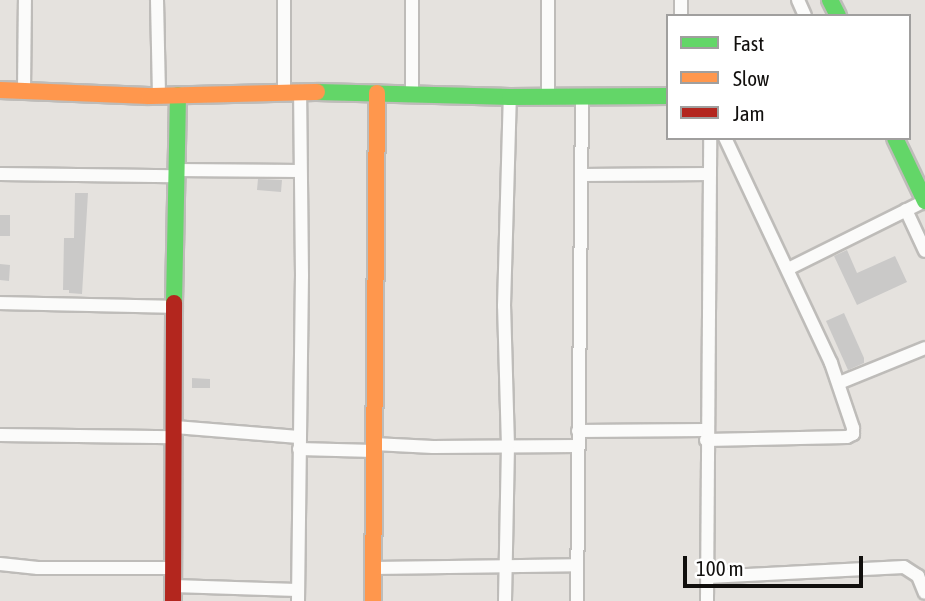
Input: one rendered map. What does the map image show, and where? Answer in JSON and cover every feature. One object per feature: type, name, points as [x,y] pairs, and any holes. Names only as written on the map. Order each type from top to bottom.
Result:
[{"type":"street","points":[[24,0],[24,90]]},
{"type":"street","points":[[157,0],[159,96]]},
{"type":"street","points":[[178,95],[175,173],[173,593],[298,596],[300,171],[284,0]]},
{"type":"street","points":[[412,0],[412,94]]},
{"type":"street","points":[[548,0],[548,96]]},
{"type":"street","points":[[0,90],[159,96],[292,93],[510,97],[666,96]]},
{"type":"street","points":[[373,601],[374,134],[377,93]]},
{"type":"street","points":[[576,601],[582,96]]},
{"type":"street","points":[[505,601],[508,447],[504,306],[510,97]]},
{"type":"street","points":[[707,601],[710,140]]},
{"type":"street","points":[[578,431],[706,435],[853,435],[839,383],[726,140]]},
{"type":"street","points":[[788,269],[925,201],[896,140]]},
{"type":"street","points":[[0,173],[300,171]]},
{"type":"street","points":[[582,175],[710,174]]},
{"type":"street","points":[[906,211],[925,251]]},
{"type":"street","points":[[0,303],[176,307]]},
{"type":"street","points":[[839,383],[925,348]]},
{"type":"street","points":[[0,435],[175,432],[374,447],[578,446]]},
{"type":"street","points":[[0,564],[38,568],[173,568]]},
{"type":"street","points":[[373,568],[576,565]]},
{"type":"street","points":[[708,577],[904,567],[918,576],[925,593]]},
{"type":"building","points":[[258,179],[282,180],[281,192],[257,190]]},
{"type":"building","points":[[75,193],[88,193],[82,294],[63,290],[64,238],[74,238]]},
{"type":"building","points":[[0,215],[10,215],[10,236],[0,236]]},
{"type":"building","points":[[847,250],[857,273],[895,256],[907,282],[857,305],[834,256]]},
{"type":"building","points":[[0,264],[10,265],[9,281],[0,280]]},
{"type":"building","points":[[844,313],[864,358],[864,363],[848,370],[826,321]]},
{"type":"building","points":[[192,378],[210,379],[210,388],[192,388]]},
{"type":"traffic: fast","points":[[830,0],[837,14]]},
{"type":"traffic: fast","points":[[317,92],[510,97],[666,96]]},
{"type":"traffic: fast","points":[[174,303],[178,95]]},
{"type":"traffic: fast","points":[[896,140],[925,201]]},
{"type":"traffic: slow","points":[[0,90],[149,96],[317,92]]},
{"type":"traffic: slow","points":[[373,601],[377,93]]},
{"type":"traffic: jam","points":[[173,601],[174,303]]}]
